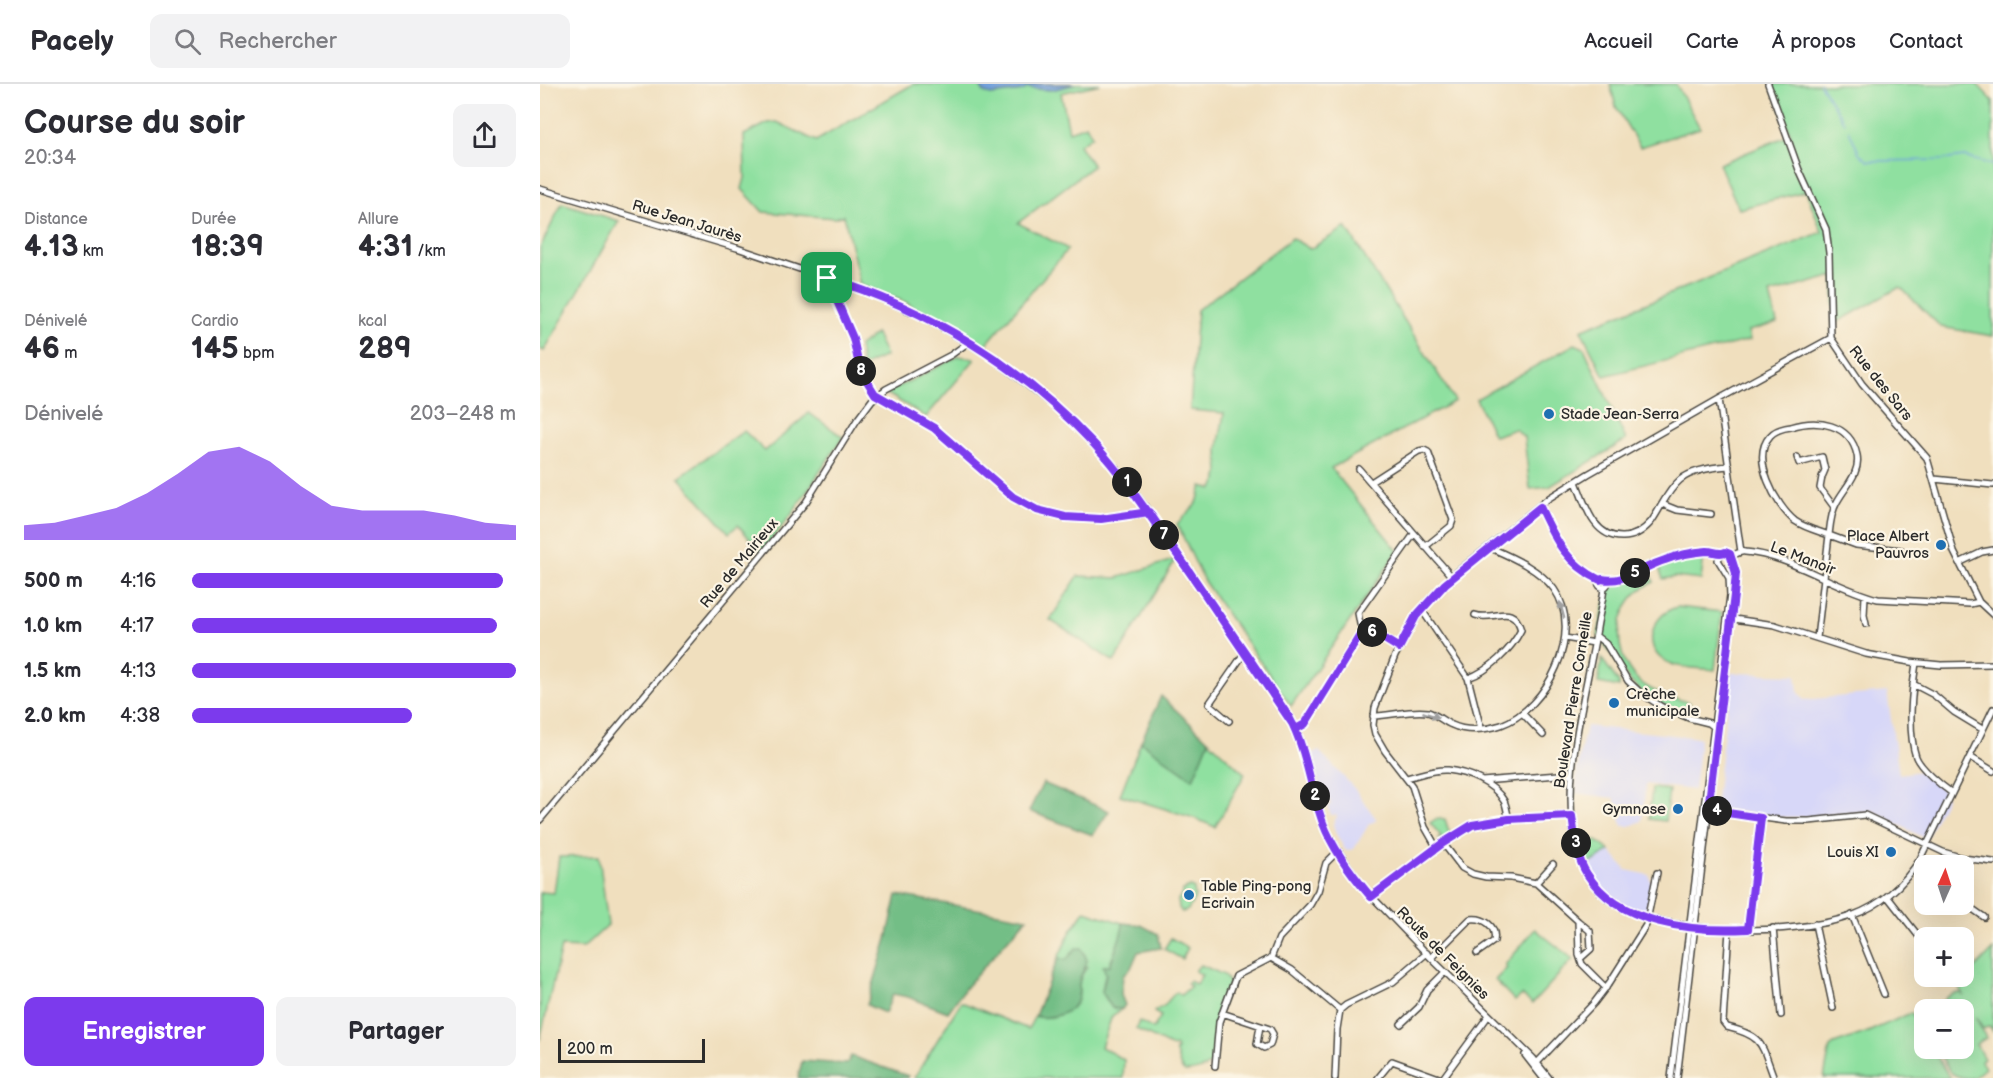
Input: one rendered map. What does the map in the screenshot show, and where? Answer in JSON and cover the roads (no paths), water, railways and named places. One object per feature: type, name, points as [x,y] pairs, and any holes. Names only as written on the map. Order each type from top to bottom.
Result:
[{"type":"street","name":"Rue des Sars","points":[[1768,84],[1799,170],[1826,229],[1829,253],[1831,338],[1862,384],[1927,458],[1946,527],[1959,563],[1979,602],[1993,615]]},
{"type":"street","name":"Rue Jean Jaurès","points":[[540,189],[827,278]]},
{"type":"street","points":[[827,278],[853,338],[863,375],[878,395],[934,428],[1007,493],[1030,507],[1056,516],[1101,519],[1149,512]]},
{"type":"street","name":"Route de Feignies","points":[[827,278],[906,308],[969,342],[1031,386],[1064,414],[1105,456],[1149,512],[1296,729],[1324,825],[1360,884],[1549,1078]]},
{"type":"street","points":[[1437,848],[1425,827],[1412,786],[1395,766],[1377,737],[1373,724],[1377,702],[1399,648],[1420,611],[1452,577],[1549,498],[1719,399],[1831,338]]},
{"type":"street","name":"Rue de Mairieux","points":[[540,820],[800,510],[863,412],[878,395],[891,386],[951,356],[969,342]]},
{"type":"street","points":[[1719,399],[1741,552],[1726,567],[1721,565]]},
{"type":"street","points":[[1817,638],[1829,535],[1834,507],[1857,467],[1857,456],[1845,434],[1830,425],[1814,423],[1785,428],[1771,435],[1765,448],[1767,477],[1773,494],[1784,510],[1797,522],[1829,535],[1856,545],[1900,550]]},
{"type":"street","points":[[1371,482],[1419,451],[1428,452],[1453,520],[1451,526],[1425,547]]},
{"type":"street","points":[[1799,463],[1821,454],[1825,470],[1820,488],[1834,507]]},
{"type":"street","points":[[1576,482],[1598,527],[1616,537],[1626,537],[1642,530],[1651,522],[1681,479],[1689,474],[1729,466]]},
{"type":"street","points":[[1359,469],[1452,577]]},
{"type":"street","points":[[1934,479],[1993,485]]},
{"type":"street","points":[[1662,504],[1677,510],[1711,514]]},
{"type":"street","points":[[1540,507],[1553,535],[1568,559],[1589,576],[1600,580],[1604,578],[1608,581],[1628,577],[1648,566],[1679,555],[1710,551],[1728,553],[1732,560],[1736,573],[1718,733],[1706,810]]},
{"type":"street","points":[[1399,648],[1365,627],[1358,619],[1358,613],[1414,534]]},
{"type":"street","points":[[1373,716],[1431,713],[1462,729],[1481,729],[1500,725],[1523,714],[1546,688],[1565,638],[1563,608],[1554,588],[1533,570],[1490,546]]},
{"type":"street","points":[[1959,563],[1982,552],[1993,550]]},
{"type":"street","name":"Le Manoir","points":[[1741,552],[1769,557],[1865,596],[1970,604],[1979,602]]},
{"type":"street","points":[[1677,1078],[1731,587],[1727,573],[1718,560],[1721,554]]},
{"type":"street","points":[[1600,580],[1599,585],[1604,588],[1608,585],[1608,581]]},
{"type":"street","name":"Boulevard Pierre Corneille","points":[[1604,588],[1571,774],[1570,800],[1576,848],[1581,863],[1590,879],[1609,899],[1621,907],[1649,918],[1693,927],[1729,930],[1815,924],[1852,915],[1887,896],[1914,869]]},
{"type":"street","points":[[1865,596],[1866,624]]},
{"type":"street","points":[[1420,611],[1424,613],[1468,678],[1481,729]]},
{"type":"street","points":[[1468,678],[1491,665],[1517,638],[1521,630],[1519,622],[1508,614],[1483,618],[1475,615]]},
{"type":"street","points":[[1734,619],[1775,625],[1866,654],[1916,663],[1993,664]]},
{"type":"street","points":[[1296,729],[1305,724],[1365,627]]},
{"type":"street","points":[[1565,638],[1609,648]]},
{"type":"street","points":[[1595,644],[1602,641],[1609,648],[1628,681],[1642,694],[1662,707],[1709,723],[1718,733]]},
{"type":"street","points":[[1229,721],[1209,704],[1245,652]]},
{"type":"street","points":[[1916,663],[1911,710],[1917,759],[1943,787],[1952,793]]},
{"type":"street","points":[[1913,684],[1934,695],[1954,712],[1983,729]]},
{"type":"street","name":"Boulevard Pierre Corneille","points":[[1922,855],[1993,709]]},
{"type":"street","points":[[1523,714],[1543,735]]},
{"type":"street","points":[[1970,757],[1993,771]]},
{"type":"street","points":[[1406,778],[1447,770],[1482,781],[1498,792],[1505,802],[1509,819]]},
{"type":"street","points":[[1482,781],[1571,774]]},
{"type":"street","points":[[1706,810],[1797,821],[1865,814],[1943,852],[1963,858],[1993,862]]},
{"type":"street","points":[[1371,897],[1443,843],[1472,825],[1509,819],[1572,816]]},
{"type":"street","points":[[1748,929],[1761,818]]},
{"type":"street","points":[[1443,843],[1462,868],[1473,874],[1536,883],[1590,931],[1591,949],[1581,958]]},
{"type":"street","points":[[1215,1066],[1222,1013],[1236,976],[1271,958],[1279,938],[1310,905],[1318,891],[1326,862],[1338,851]]},
{"type":"street","points":[[1536,883],[1553,864]]},
{"type":"street","points":[[1536,1064],[1606,988],[1649,918],[1657,873]]},
{"type":"street","points":[[1887,896],[1914,930]]},
{"type":"street","points":[[1974,910],[1984,917]]},
{"type":"street","points":[[1852,915],[1884,994]]},
{"type":"street","points":[[1335,1078],[1340,1010],[1394,982],[1429,956],[1470,919],[1478,918],[1493,928],[1496,935],[1494,941],[1477,953]]},
{"type":"street","points":[[1578,921],[1582,964],[1606,988]]},
{"type":"street","points":[[1815,924],[1833,1008]]},
{"type":"street","points":[[1671,1078],[1693,927]]},
{"type":"street","points":[[1773,928],[1781,1015]]},
{"type":"street","points":[[1729,930],[1723,1022],[1726,1027],[1745,1031],[1756,1038],[1774,1078]]},
{"type":"street","points":[[1271,958],[1292,970],[1340,1010]]},
{"type":"street","points":[[1401,1024],[1419,1007],[1427,990],[1445,972]]},
{"type":"street","points":[[1222,1013],[1260,1026]]},
{"type":"street","points":[[1378,1078],[1392,1060],[1441,1078],[1489,1015]]},
{"type":"street","name":"Route de Feignies","points":[[1536,1064],[1543,1078]]},
{"type":"water","points":[[979,84],[1073,85],[1051,90],[1027,88],[1023,91],[991,95],[984,93]]},
{"type":"waterway","points":[[1820,84],[1844,122]]},
{"type":"waterway","points":[[1849,130],[1859,153],[1868,161],[1941,160],[1964,157],[1993,165]]},
{"type":"place","name":"Stade Jean-Serra","points":[[1549,414]]},
{"type":"place","name":"Place Albert Pauvros","points":[[1941,545]]},
{"type":"place","name":"Crèche municipale","points":[[1614,703]]},
{"type":"place","name":"Gymnase","points":[[1678,809]]},
{"type":"place","name":"Louis XI","points":[[1891,852]]},
{"type":"place","name":"Table Ping-pong Ecrivain","points":[[1189,895]]}]
